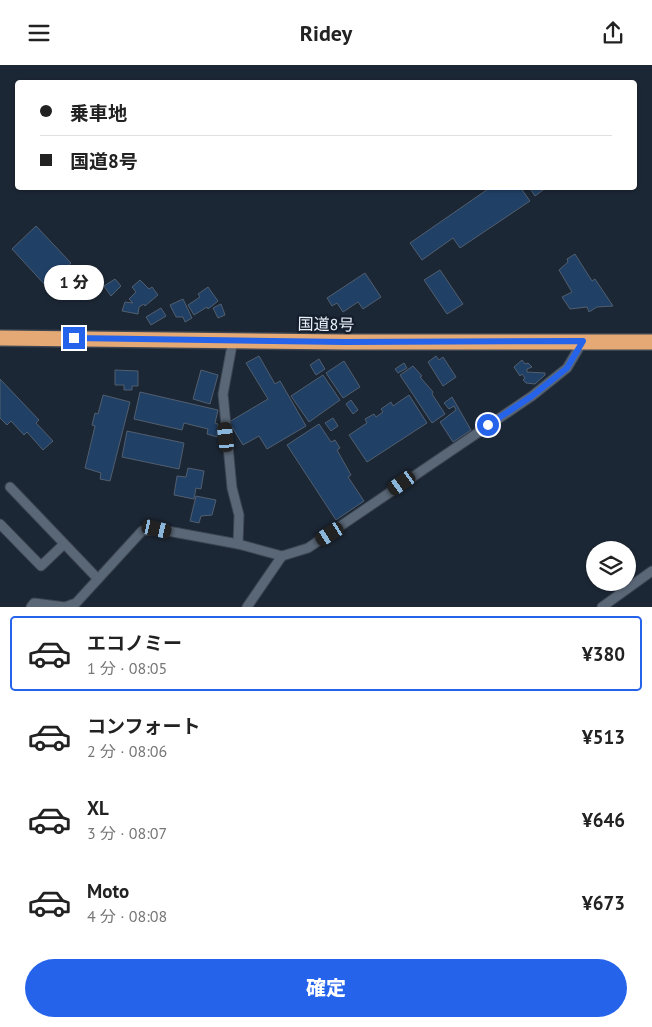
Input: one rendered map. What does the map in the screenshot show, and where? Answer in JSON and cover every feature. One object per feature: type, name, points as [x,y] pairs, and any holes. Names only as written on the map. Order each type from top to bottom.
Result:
[{"type":"highway","name":"国道8号","points":[[0,338],[345,342],[652,342]]},
{"type":"street","points":[[234,340],[223,394],[232,488],[239,515],[238,544]]},
{"type":"street","points":[[31,607],[34,603],[65,607],[76,603],[142,531],[157,529],[238,544],[282,556],[308,548],[458,444],[532,396],[567,368],[583,341]]},
{"type":"street","points":[[10,487],[98,579]]},
{"type":"street","points":[[0,523],[41,566],[64,544]]},
{"type":"street","points":[[247,607],[282,556]]},
{"type":"street","points":[[602,607],[652,571]]},
{"type":"building","points":[[487,190],[522,190],[530,201],[460,248],[453,238],[422,260],[410,243]]},
{"type":"building","points":[[531,190],[543,190],[535,196]]},
{"type":"building","points":[[36,226],[71,263],[46,286],[12,249]]},
{"type":"building","points":[[575,254],[592,281],[595,279],[613,306],[597,307],[589,312],[587,307],[570,309],[562,297],[572,292],[559,270],[568,262],[567,259]]},
{"type":"building","points":[[440,270],[463,304],[447,314],[424,280]]},
{"type":"building","points":[[365,273],[381,297],[363,309],[358,302],[343,312],[337,303],[332,306],[327,298]]},
{"type":"building","points":[[115,279],[121,286],[111,296],[104,286]]},
{"type":"building","points":[[140,280],[149,289],[152,287],[158,295],[145,306],[144,304],[139,307],[138,314],[122,311],[125,302],[133,303],[129,299],[136,292],[132,287]]},
{"type":"building","points":[[208,287],[218,301],[208,309],[207,307],[194,315],[188,305],[200,297],[198,294]]},
{"type":"building","points":[[183,299],[192,318],[185,322],[183,317],[176,317],[170,305]]},
{"type":"building","points":[[221,304],[225,315],[218,318],[213,308]]},
{"type":"building","points":[[161,308],[166,316],[151,325],[146,317]]},
{"type":"building","points":[[259,356],[275,384],[280,381],[306,426],[267,449],[259,436],[243,445],[229,422],[268,399],[246,363]]},
{"type":"building","points":[[436,356],[439,360],[443,357],[456,377],[443,386],[428,362]]},
{"type":"building","points":[[319,359],[325,369],[316,375],[310,365]]},
{"type":"building","points":[[522,360],[525,364],[528,363],[532,367],[527,369],[527,372],[545,373],[545,375],[535,384],[526,383],[523,380],[525,378],[522,374],[520,376],[514,367]]},
{"type":"building","points":[[344,361],[360,387],[343,398],[326,373]]},
{"type":"building","points":[[404,363],[407,368],[398,373],[395,369]]},
{"type":"building","points":[[413,366],[433,392],[432,394],[445,414],[432,423],[400,375]]},
{"type":"building","points":[[115,370],[138,371],[138,386],[132,386],[132,390],[124,390],[124,385],[115,385]]},
{"type":"building","points":[[201,370],[218,375],[210,404],[193,399]]},
{"type":"building","points":[[323,375],[340,400],[309,422],[291,396]]},
{"type":"building","points":[[0,379],[39,420],[36,423],[53,441],[43,450],[27,432],[24,435],[11,421],[7,425],[0,418]]},
{"type":"building","points":[[140,392],[218,410],[215,423],[218,424],[217,437],[207,434],[208,429],[184,423],[182,430],[134,419]]},
{"type":"building","points":[[103,395],[130,402],[110,481],[100,479],[101,473],[85,468],[95,426],[92,425],[95,413],[98,414]]},
{"type":"building","points":[[409,395],[427,423],[367,462],[349,435],[367,423],[365,419],[374,414],[376,417],[383,412],[381,409],[391,402],[393,406]]},
{"type":"building","points":[[452,397],[471,430],[453,442],[440,422],[456,410],[454,406],[449,409],[444,403]]},
{"type":"building","points":[[351,400],[358,410],[353,414],[346,404]]},
{"type":"building","points":[[333,418],[338,426],[331,431],[325,423]]},
{"type":"building","points":[[319,424],[331,442],[335,440],[340,448],[337,450],[351,475],[348,477],[364,501],[336,520],[287,445]]},
{"type":"building","points":[[127,431],[184,443],[179,469],[122,457]]},
{"type":"building","points":[[188,468],[204,471],[201,489],[196,488],[194,499],[174,495],[177,476],[186,477]]},
{"type":"building","points":[[196,496],[216,500],[212,515],[201,516],[199,523],[190,521]]},
{"type":"route","points":[[74,338],[345,342],[583,341],[567,368],[532,396],[488,425]]}]
